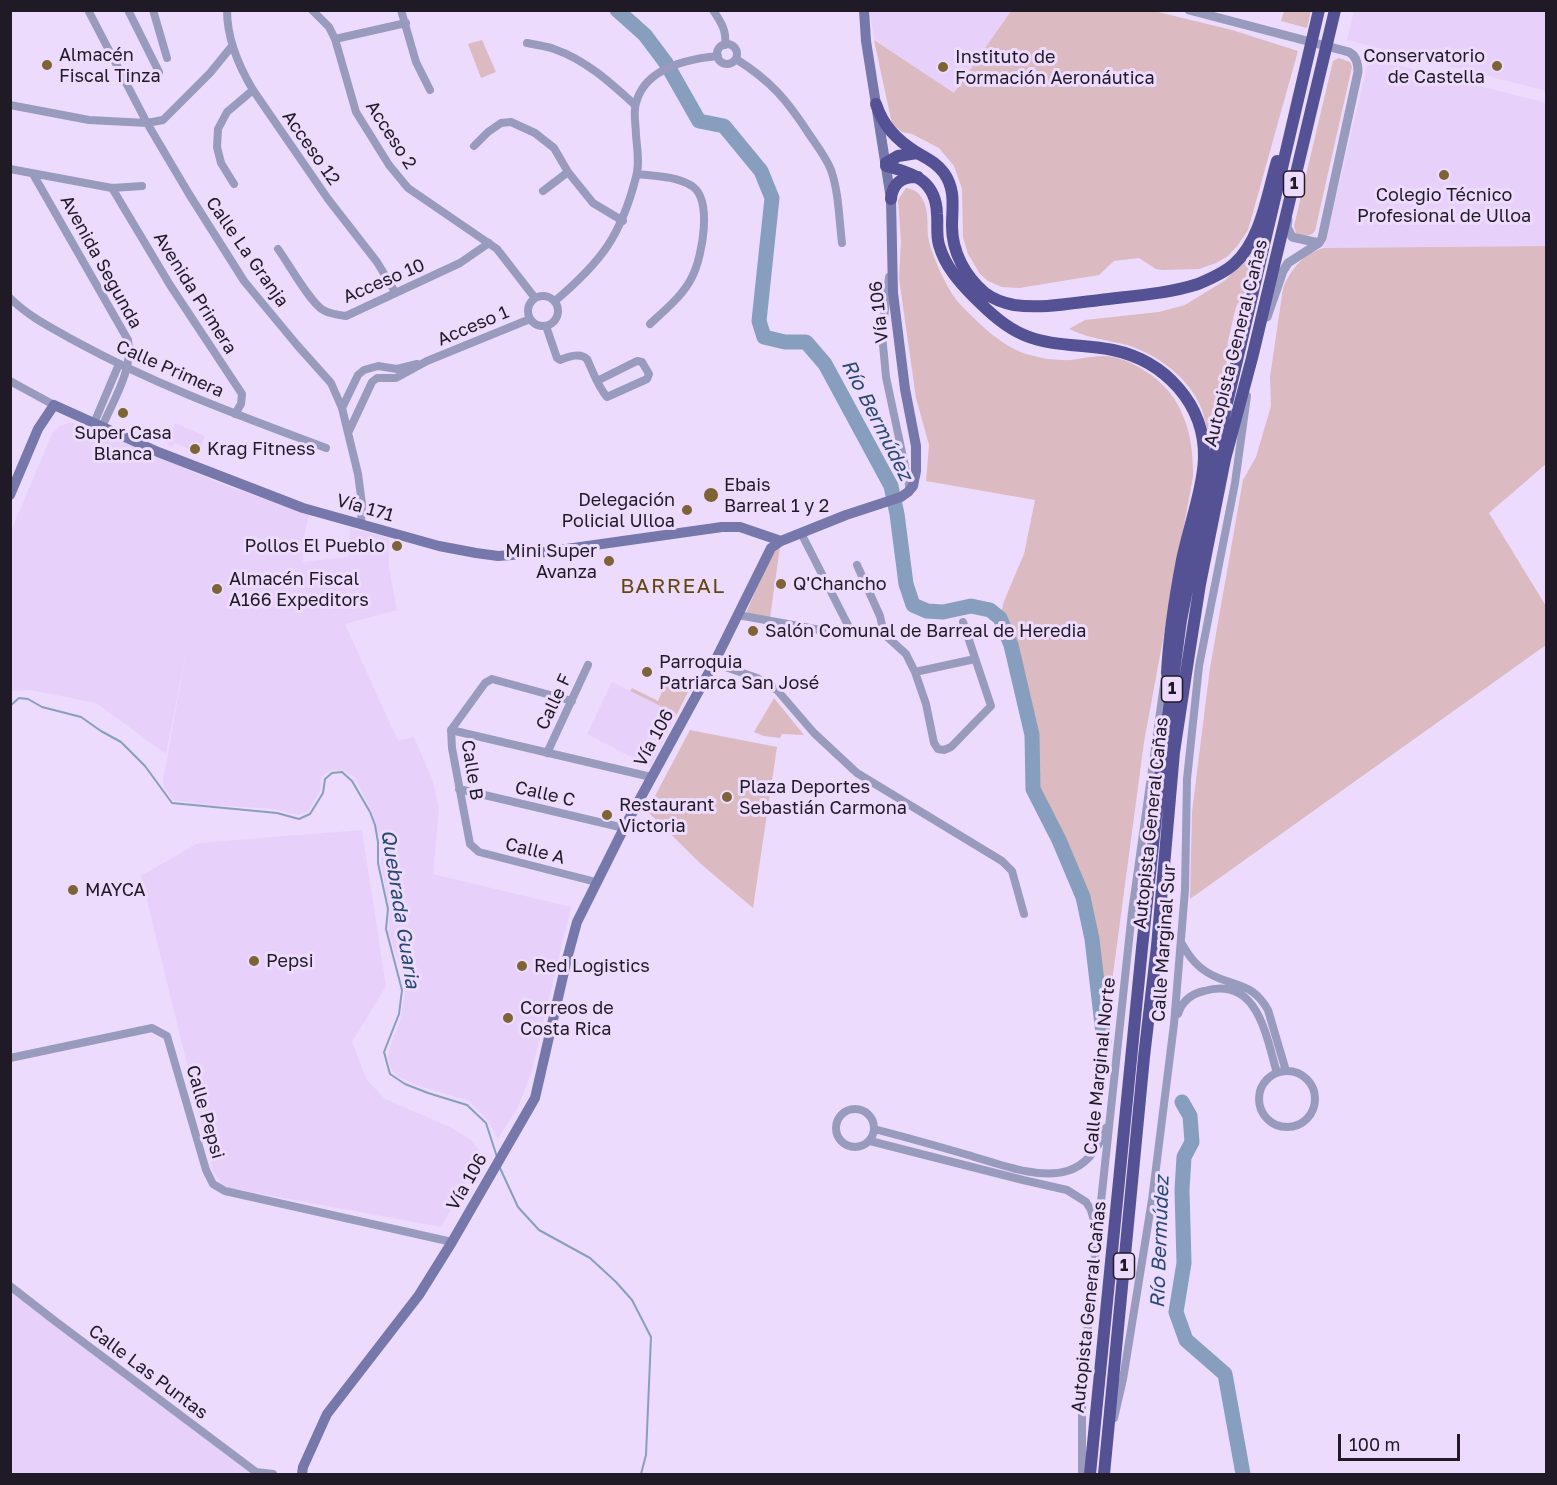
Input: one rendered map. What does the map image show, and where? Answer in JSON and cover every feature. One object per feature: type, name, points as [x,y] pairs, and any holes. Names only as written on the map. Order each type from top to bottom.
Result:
[{"type":"highway","name":"Autopista General Cañas","points":[[1090,1474],[1162,761],[1181,620],[1206,493],[1319,10]]},
{"type":"highway","name":"Autopista General Cañas","points":[[1104,1474],[1144,1057],[1157,946],[1174,752],[1204,561],[1225,459],[1252,358],[1335,10]]},
{"type":"highway","points":[[876,104],[890,131],[917,153],[931,160],[946,176],[953,195],[952,234],[958,258],[968,274],[990,297],[1013,305],[1041,306],[1143,295],[1197,284],[1221,273],[1234,264],[1249,246],[1259,221],[1308,56]]},
{"type":"highway","points":[[886,165],[898,156],[917,153]]},
{"type":"highway","points":[[886,165],[919,177],[930,187],[937,210],[938,243],[945,260],[969,292],[996,318],[1017,332],[1035,339],[1104,348],[1133,355],[1149,362],[1167,375],[1191,404],[1200,431],[1204,460],[1176,593],[1167,662],[1162,761]]},
{"type":"highway","points":[[891,199],[897,183],[907,177],[919,177]]},
{"type":"main road","name":"Vía 106","points":[[864,10],[866,41],[891,199],[891,267],[905,389],[916,446],[916,471],[910,490]]},
{"type":"main road","points":[[10,495],[38,429],[54,405]]},
{"type":"main road","name":"Vía 171","points":[[54,405],[158,452],[303,508],[440,546],[498,556],[538,554],[722,527],[740,527],[780,541]]},
{"type":"main road","points":[[780,541],[901,497],[910,490]]},
{"type":"main road","name":"Vía 106","points":[[302,1474],[327,1414],[419,1295],[536,1098],[577,922],[624,828],[714,663],[771,548],[780,541]]},
{"type":"street","name":"Calle La Granja","points":[[88,10],[147,123],[244,280],[331,383],[349,431],[362,504],[361,523]]},
{"type":"street","points":[[128,10],[159,72]]},
{"type":"street","points":[[153,10],[167,58]]},
{"type":"street","name":"Acceso 12","points":[[227,10],[232,46],[253,90],[321,190],[377,262],[394,292]]},
{"type":"street","name":"Acceso 2","points":[[312,10],[329,27],[335,39],[356,112],[388,165],[408,188],[497,249],[536,298]]},
{"type":"street","points":[[401,10],[416,62],[429,90]]},
{"type":"street","points":[[713,10],[723,26],[726,35],[725,45]]},
{"type":"street","points":[[1189,10],[1349,52],[1357,60],[1358,72],[1324,232],[1319,243],[1293,258],[1283,271],[1252,358]]},
{"type":"street","points":[[335,39],[406,23]]},
{"type":"street","points":[[527,43],[554,49],[579,60],[606,78],[635,105]]},
{"type":"street","points":[[150,51],[163,44]]},
{"type":"street","points":[[725,45],[735,48],[736,59],[732,63],[726,64],[718,56],[719,49],[725,45]]},
{"type":"street","points":[[10,105],[89,120],[147,123],[163,120],[210,73],[232,46]]},
{"type":"street","points":[[555,301],[585,276],[606,250],[623,221],[637,174],[635,105],[643,87],[657,73],[678,63],[718,56]]},
{"type":"street","points":[[736,59],[757,72],[785,99],[823,153],[835,185],[842,243]]},
{"type":"street","points":[[234,184],[221,163],[217,147],[218,129],[227,112],[253,90]]},
{"type":"street","points":[[474,146],[501,123],[511,122],[535,133],[554,148],[568,172],[593,203],[623,221]]},
{"type":"street","points":[[10,169],[112,188],[142,186]]},
{"type":"street","points":[[543,191],[568,172]]},
{"type":"street","name":"Avenida Segunda","points":[[33,174],[124,330],[130,351],[123,366]]},
{"type":"street","points":[[637,174],[675,179],[694,187],[701,200],[705,218],[693,275],[681,293],[650,324]]},
{"type":"street","name":"Avenida Primera","points":[[112,188],[170,285],[242,394],[241,404],[235,414]]},
{"type":"street","points":[[1292,192],[1287,227],[1290,234],[1297,239],[1319,243]]},
{"type":"street","name":"Acceso 10","points":[[279,249],[313,301],[332,314],[346,316],[394,292],[431,278],[460,263],[489,243]]},
{"type":"street","points":[[891,267],[884,308],[886,377],[910,490]]},
{"type":"street","points":[[546,296],[555,301],[558,311],[551,325],[536,325],[530,319],[529,305],[536,298],[546,296]]},
{"type":"street","name":"Calle Primera","points":[[11,299],[31,316],[123,366],[235,414],[326,448]]},
{"type":"street","name":"Acceso 1","points":[[349,431],[372,382],[377,378],[396,378],[427,361],[530,319]]},
{"type":"street","points":[[546,326],[557,358],[560,360],[585,356],[597,381],[608,397],[647,379],[648,374],[642,362],[637,361],[597,381]]},
{"type":"street","name":"Calle Marginal Sur","points":[[1106,1457],[1123,1379],[1152,1200],[1174,1024],[1182,943],[1187,778],[1192,718],[1210,605],[1234,483],[1252,358]]},
{"type":"street","name":"Acceso 1","points":[[342,408],[358,375],[364,370],[378,366],[397,369],[427,361]]},
{"type":"street","points":[[98,425],[123,366]]},
{"type":"street","points":[[10,381],[54,405]]},
{"type":"street","points":[[801,533],[852,633]]},
{"type":"street","points":[[857,565],[880,616],[884,634],[906,654],[915,672],[926,704],[934,743],[938,749],[944,750],[951,747],[991,706],[963,622]]},
{"type":"street","points":[[738,615],[837,633],[884,634]]},
{"type":"street","points":[[915,672],[975,658]]},
{"type":"street","name":"Calle Marginal Norte","points":[[1082,1474],[1083,1379],[1110,1118],[1132,912],[1167,662]]},
{"type":"street","points":[[714,663],[757,678],[777,690],[814,733],[857,773],[1002,861],[1012,871],[1024,914]]},
{"type":"street","name":"Calle F","points":[[547,753],[588,664]]},
{"type":"street","name":"Calle B","points":[[470,844],[452,748],[451,730],[485,682],[492,679],[572,701]]},
{"type":"street","points":[[451,730],[651,777]]},
{"type":"street","name":"Calle C","points":[[459,789],[624,828]]},
{"type":"street","name":"Calle A","points":[[470,844],[479,852],[596,882]]},
{"type":"street","points":[[1182,943],[1198,966],[1211,975],[1247,987],[1263,1002],[1268,1010],[1281,1072]]},
{"type":"street","points":[[1174,1024],[1181,1006],[1190,996],[1218,988],[1231,990],[1243,996],[1260,1015],[1281,1072]]},
{"type":"street","name":"Calle Pepsi","points":[[10,1058],[152,1028],[160,1031],[167,1036],[206,1170],[213,1184],[225,1191],[452,1242]]},
{"type":"street","points":[[1294,1071],[1309,1081],[1316,1097],[1311,1114],[1298,1126],[1280,1127],[1266,1117],[1259,1101],[1264,1084],[1281,1072],[1294,1071]]},
{"type":"street","points":[[855,1109],[870,1117],[874,1129],[870,1141],[854,1148],[843,1144],[836,1134],[836,1122],[843,1112],[855,1109]]},
{"type":"street","points":[[874,1129],[1010,1167],[1048,1174],[1069,1171],[1087,1160],[1097,1148],[1110,1118]]},
{"type":"street","points":[[870,1141],[1067,1190],[1086,1202],[1094,1216],[1098,1233]]},
{"type":"street","name":"Calle Las Puntas","points":[[10,1286],[256,1472],[273,1474]]},
{"type":"shaded area","name":"Instituto de Formación Aeronáutica","points":[[870,11],[1011,11],[954,94],[874,40]]},
{"type":"shaded area","points":[[1011,11],[1154,11],[1232,30],[1298,51],[1248,230],[1228,256],[1199,269],[1156,269],[1139,258],[1114,261],[1099,275],[1019,288],[1002,287],[988,281],[980,274],[968,254],[963,237],[962,189],[954,166],[939,148],[912,134],[902,132],[892,124],[874,40],[954,93]]},
{"type":"shaded area","points":[[1284,11],[1311,11],[1307,28],[1281,21]]},
{"type":"shaded area","name":"Conservatorio de Castella","points":[[1354,11],[1546,11],[1546,91],[1347,40]]},
{"type":"shaded area","points":[[482,40],[496,72],[481,78],[468,44]]},
{"type":"shaded area","points":[[1339,58],[1350,62],[1352,67],[1315,231],[1306,236],[1296,233],[1294,226],[1333,61]]},
{"type":"shaded area","name":"Colegio Técnico Profesional de Ulloa","points":[[1369,58],[1546,103],[1546,246],[1324,248]]},
{"type":"shaded area","points":[[906,188],[918,193],[925,204],[929,243],[949,288],[958,302],[989,332],[1017,350],[1039,357],[1067,360],[1109,356],[1130,363],[1158,380],[1169,391],[1184,417],[1188,431],[1193,477],[1144,742],[1104,1042],[1092,939],[1083,897],[1059,840],[1033,789],[1032,735],[1011,645],[1000,618],[1004,601],[1024,554],[1035,500],[926,481],[929,445],[916,398],[899,278],[901,241],[898,200]]},
{"type":"shaded area","points":[[1546,246],[1546,464],[1489,513],[1546,606],[1546,645],[1190,899],[1192,812],[1210,668],[1243,480],[1256,457],[1271,406],[1270,377],[1283,288],[1286,281],[1304,258],[1324,248]]},
{"type":"shaded area","points":[[1251,255],[1251,282],[1236,307],[1228,341],[1225,386],[1211,450],[1200,405],[1187,385],[1170,368],[1138,349],[1090,337],[1069,329],[1085,320],[1159,312],[1185,305],[1224,281]]},
{"type":"shaded area","points":[[68,423],[81,424],[224,485],[309,514],[303,543],[303,562],[348,557],[350,528],[389,538],[389,568],[397,610],[345,624],[398,741],[414,737],[433,782],[439,809],[433,874],[571,907],[531,1074],[518,1107],[498,1139],[488,1120],[469,1101],[419,1086],[397,1076],[391,1069],[388,1057],[400,1021],[405,992],[401,969],[388,932],[390,911],[381,864],[382,849],[379,835],[370,808],[355,778],[345,771],[332,770],[322,776],[320,791],[308,812],[298,815],[274,809],[173,800],[164,788],[163,781],[187,647],[166,754],[96,703],[31,690],[11,691],[11,531],[52,434],[60,426]]},
{"type":"shaded area","points":[[175,423],[205,436],[197,456],[191,453],[192,450],[175,443],[172,447],[167,445]]},
{"type":"shaded area","points":[[780,547],[770,618],[746,613],[773,550]]},
{"type":"shaded area","points":[[668,678],[690,688],[677,714],[630,691],[632,688],[658,701]]},
{"type":"shaded area","points":[[612,682],[677,714],[650,767],[587,734]]},
{"type":"shaded area","points":[[774,698],[804,735],[782,734],[780,738],[754,732]]},
{"type":"shaded area","points":[[690,730],[777,747],[753,908],[702,865],[647,811]]},
{"type":"shaded area","points":[[362,830],[386,986],[352,1042],[366,1079],[385,1099],[450,1127],[470,1139],[482,1154],[441,1227],[229,1188],[220,1182],[213,1171],[141,876],[198,843]]},
{"type":"shaded area","points":[[11,1290],[252,1474],[11,1474]]},
{"type":"waterway","name":"Río Bermúdez","points":[[617,10],[645,35],[666,63],[699,121],[724,126],[761,171],[772,198],[759,321],[764,337],[785,342],[806,342],[825,364],[891,486],[906,584],[913,605],[927,611],[943,612],[971,606],[990,610],[1000,618],[1011,645],[1032,735],[1033,789],[1059,840],[1083,897],[1092,939],[1104,1042]]},
{"type":"waterway","name":"Quebrada Guaria","points":[[10,706],[19,698],[28,699],[42,707],[81,717],[121,742],[145,766],[172,803],[277,813],[299,819],[310,814],[323,793],[325,779],[332,773],[342,772],[352,781],[375,825],[378,863],[388,909],[386,929],[402,990],[399,1014],[384,1052],[390,1074],[405,1084],[467,1105],[486,1123],[497,1157]]},
{"type":"waterway","name":"Río Bermúdez","points":[[1182,1102],[1190,1116],[1192,1142],[1184,1157],[1182,1190],[1184,1263],[1176,1312],[1186,1340],[1225,1374],[1243,1474]]},
{"type":"waterway","name":"Quebrada Guaria","points":[[500,1168],[518,1207],[539,1230],[590,1258],[616,1282],[632,1300],[651,1337],[646,1455],[641,1474]]},
{"type":"place","name":"Almacén Fiscal Tinza","points":[[47,65]]},
{"type":"place","name":"Conservatorio de Castella","points":[[1497,66]]},
{"type":"place","name":"Instituto de Formación Aeronáutica","points":[[943,67]]},
{"type":"place","name":"Colegio Técnico Profesional de Ulloa","points":[[1444,175]]},
{"type":"place","name":"Super Casa Blanca","points":[[123,413]]},
{"type":"place","name":"Krag Fitness","points":[[195,449]]},
{"type":"place","name":"Ebais Barreal 1 y 2","points":[[711,495]]},
{"type":"place","name":"Delegación Policial Ulloa","points":[[687,510]]},
{"type":"place","name":"Pollos El Pueblo","points":[[397,546]]},
{"type":"place","name":"Mini Super Avanza","points":[[609,561]]},
{"type":"place","name":"Q'Chancho","points":[[781,584]]},
{"type":"place","name":"Almacén Fiscal A166 Expeditors","points":[[217,589]]},
{"type":"place","name":"Salón Comunal de Barreal de Heredia","points":[[753,631]]},
{"type":"place","name":"Parroquia Patriarca San José","points":[[647,672]]},
{"type":"place","name":"Plaza Deportes Sebastián Carmona","points":[[727,797]]},
{"type":"place","name":"Restaurant Victoria","points":[[607,815]]},
{"type":"place","name":"MAYCA","points":[[73,890]]},
{"type":"place","name":"Pepsi","points":[[254,961]]},
{"type":"place","name":"Red Logistics","points":[[522,966]]},
{"type":"place","name":"Correos de Costa Rica","points":[[508,1018]]},
{"type":"district","name":"BARREAL","points":[[673,586]]}]
